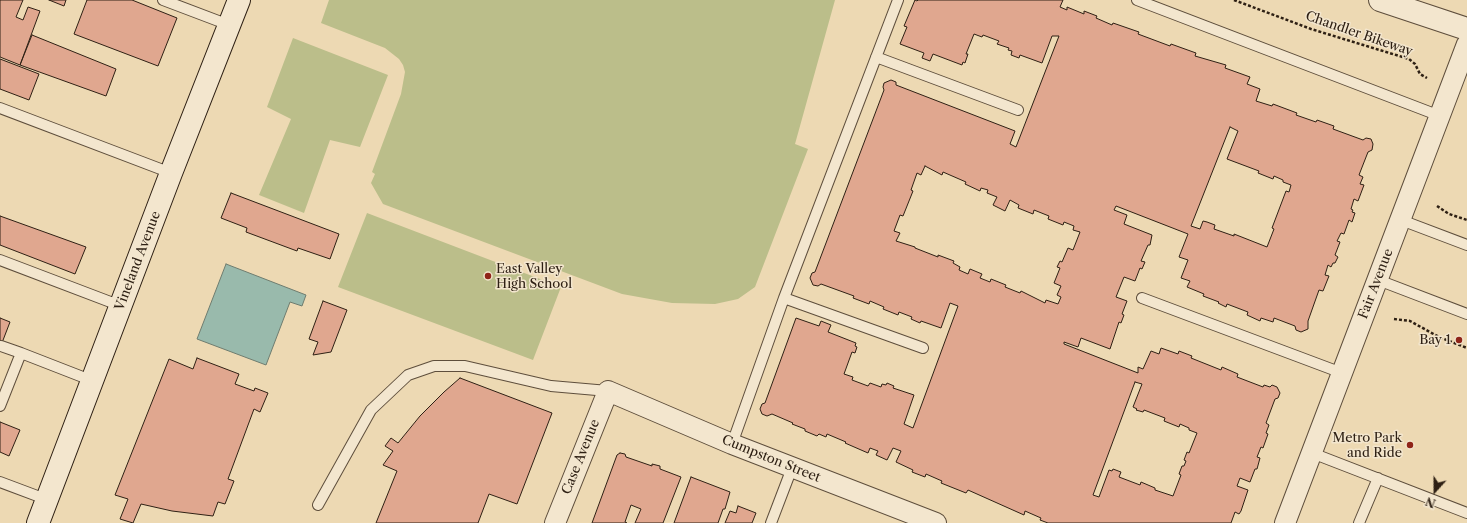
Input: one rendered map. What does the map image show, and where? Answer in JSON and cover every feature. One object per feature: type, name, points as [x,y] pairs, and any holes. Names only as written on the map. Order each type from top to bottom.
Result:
[{"type":"main road","name":"Vineland Avenue","points":[[38,523],[171,173],[239,0]]},
{"type":"main road","points":[[1380,0],[1467,29]]},
{"type":"street","name":"Fair Avenue","points":[[1285,523],[1467,44]]},
{"type":"street","name":"Cumpston Street","points":[[608,391],[792,468],[904,517],[936,523]]},
{"type":"street","name":"Case Avenue","points":[[555,523],[608,391]]},
{"type":"lane","points":[[163,0],[229,25]]},
{"type":"lane","points":[[732,444],[784,298],[898,0]]},
{"type":"lane","points":[[1137,0],[1440,116]]},
{"type":"lane","points":[[876,57],[1018,110]]},
{"type":"lane","points":[[0,108],[171,173]]},
{"type":"lane","points":[[1401,220],[1467,245]]},
{"type":"lane","points":[[0,260],[121,306]]},
{"type":"lane","points":[[1378,280],[1467,314]]},
{"type":"lane","points":[[784,298],[923,348]]},
{"type":"lane","points":[[1142,298],[1342,373]]},
{"type":"lane","points":[[1,346],[93,381]]},
{"type":"lane","points":[[0,406],[21,353]]},
{"type":"lane","points":[[318,506],[371,410],[408,375],[434,366],[465,366],[551,386],[608,391]]},
{"type":"lane","points":[[1312,453],[1467,513]]},
{"type":"lane","points":[[771,523],[792,468]]},
{"type":"lane","points":[[1359,523],[1378,478]]},
{"type":"lane","points":[[0,482],[48,500]]},
{"type":"path","name":"Chandler Bikeway","points":[[1234,0],[1311,29],[1409,59],[1415,64],[1420,74],[1428,78]]},
{"type":"path","points":[[1438,206],[1449,214],[1467,220]]},
{"type":"path","points":[[1394,319],[1410,321],[1439,337],[1467,348]]},
{"type":"green space","points":[[329,0],[835,0],[795,144],[808,149],[755,287],[738,299],[715,304],[672,303],[622,294],[383,204],[371,183],[375,174],[372,172],[401,94],[405,72],[399,59],[385,48],[321,23]]},
{"type":"green space","points":[[293,38],[388,75],[360,147],[330,140],[304,213],[259,195],[291,119],[267,107]]},
{"type":"green space","points":[[367,213],[561,287],[533,360],[338,287]]},
{"type":"shaded area","points":[[226,264],[306,295],[302,306],[290,302],[266,365],[197,339]]},
{"type":"building","points":[[0,0],[23,0],[16,17],[23,20],[28,7],[40,11],[20,65],[0,57]]},
{"type":"building","points":[[49,0],[66,0],[64,6]]},
{"type":"building","points":[[87,0],[132,0],[177,18],[158,66],[74,34]]},
{"type":"building","points":[[915,0],[1063,0],[1060,7],[1067,10],[1067,7],[1084,14],[1084,11],[1097,16],[1096,18],[1112,25],[1113,23],[1139,32],[1138,34],[1170,46],[1171,44],[1196,53],[1195,56],[1226,65],[1225,68],[1250,77],[1247,84],[1260,89],[1256,101],[1272,106],[1273,104],[1297,113],[1296,115],[1334,126],[1333,129],[1363,140],[1366,138],[1371,139],[1373,144],[1372,150],[1368,152],[1359,175],[1363,177],[1360,184],[1364,185],[1358,201],[1354,199],[1351,209],[1353,210],[1352,212],[1355,213],[1352,222],[1349,220],[1344,234],[1341,233],[1337,241],[1340,242],[1335,255],[1338,257],[1331,267],[1328,265],[1325,275],[1329,276],[1323,291],[1319,290],[1308,321],[1308,329],[1301,332],[1296,330],[1295,326],[1274,318],[1273,322],[1261,318],[1260,321],[1247,315],[1248,312],[1227,304],[1226,307],[1218,303],[1219,302],[1203,296],[1204,294],[1187,287],[1190,281],[1181,278],[1188,260],[1179,257],[1188,234],[1116,206],[1114,210],[1127,215],[1124,224],[1152,235],[1150,245],[1148,245],[1141,261],[1145,262],[1142,269],[1140,268],[1135,281],[1124,277],[1116,297],[1127,301],[1122,314],[1124,315],[1121,323],[1119,322],[1110,349],[1081,338],[1078,347],[1064,342],[1064,344],[1138,373],[1138,367],[1143,369],[1151,351],[1159,354],[1161,348],[1178,354],[1179,351],[1192,356],[1191,358],[1221,370],[1222,367],[1238,374],[1237,377],[1263,387],[1264,385],[1270,387],[1272,385],[1277,387],[1280,393],[1278,398],[1275,399],[1266,423],[1269,425],[1266,433],[1268,434],[1263,448],[1261,447],[1257,457],[1260,458],[1257,469],[1255,469],[1250,482],[1240,478],[1237,486],[1248,490],[1241,511],[1239,514],[1235,512],[1231,523],[1048,523],[1025,511],[1024,515],[968,490],[966,493],[941,483],[942,481],[926,474],[925,477],[912,472],[913,470],[896,462],[901,451],[893,448],[887,460],[876,455],[878,451],[870,448],[868,453],[827,434],[826,437],[819,434],[817,436],[772,414],[767,416],[762,414],[760,409],[762,404],[765,403],[796,318],[819,326],[821,321],[831,325],[828,332],[856,343],[855,346],[857,347],[855,353],[852,352],[844,374],[853,377],[852,380],[868,386],[870,383],[881,387],[882,384],[886,385],[887,383],[894,386],[893,388],[914,395],[904,424],[913,428],[958,306],[950,303],[941,328],[921,321],[920,323],[911,319],[912,317],[899,312],[898,315],[883,309],[884,307],[870,301],[869,304],[853,298],[854,296],[821,284],[818,286],[813,285],[810,278],[812,273],[815,272],[884,90],[884,83],[891,80],[896,82],[896,85],[1015,131],[1010,144],[1016,147],[1059,36],[1052,36],[1042,63],[1020,55],[1019,58],[1011,55],[1012,51],[1008,50],[1009,48],[997,44],[999,41],[983,35],[982,37],[974,34],[966,54],[968,54],[965,63],[963,62],[962,65],[933,54],[930,61],[922,58],[924,53],[900,44],[907,27],[904,26]],"holes":[[[1230,127],[1238,131],[1227,159],[1259,171],[1258,173],[1273,179],[1274,176],[1291,185],[1289,192],[1286,191],[1272,228],[1274,229],[1267,247],[1234,234],[1234,236],[1214,229],[1215,225],[1207,222],[1203,221],[1200,229],[1191,226]],[[925,166],[942,175],[943,172],[966,182],[965,184],[980,191],[981,188],[988,190],[987,193],[997,197],[993,205],[1005,211],[1010,200],[1019,205],[1018,208],[1033,214],[1034,210],[1049,216],[1048,219],[1063,225],[1064,222],[1074,226],[1073,230],[1080,232],[1073,250],[1068,248],[1062,262],[1060,261],[1057,267],[1060,268],[1054,283],[1061,286],[1057,295],[1061,297],[1058,304],[1046,300],[1045,303],[1021,291],[1020,293],[1005,287],[1006,285],[991,279],[990,282],[980,278],[982,274],[970,269],[968,274],[959,270],[960,267],[953,263],[954,261],[938,255],[938,257],[896,241],[900,233],[894,231],[900,215],[903,216],[913,191],[911,190],[917,173],[921,175]],[[1135,382],[1142,384],[1133,407],[1137,409],[1136,410],[1143,412],[1144,410],[1165,418],[1164,421],[1179,427],[1180,424],[1197,433],[1189,453],[1187,452],[1184,460],[1186,461],[1179,474],[1181,475],[1173,496],[1155,490],[1155,488],[1141,482],[1140,485],[1119,477],[1121,472],[1113,469],[1112,471],[1109,470],[1099,497],[1093,495]]]},
{"type":"building","points":[[32,35],[116,69],[106,96],[20,65]]},
{"type":"building","points":[[0,59],[39,74],[29,100],[0,89]]},
{"type":"building","points":[[231,193],[339,234],[330,259],[298,248],[297,251],[246,232],[247,228],[221,218]]},
{"type":"building","points":[[0,216],[86,247],[75,274],[0,245]]},
{"type":"building","points":[[323,301],[347,310],[331,352],[313,355],[318,342],[309,339]]},
{"type":"building","points":[[0,318],[10,322],[0,348]]},
{"type":"building","points":[[197,358],[239,374],[235,384],[254,391],[255,388],[268,393],[260,412],[254,409],[228,479],[234,481],[225,504],[218,502],[213,516],[172,511],[141,504],[133,523],[120,519],[128,499],[115,495],[169,359],[193,369]]},
{"type":"building","points":[[460,378],[552,413],[517,504],[489,494],[478,523],[376,523],[397,471],[383,465],[393,451],[385,446],[391,438],[398,443],[420,416]]},
{"type":"building","points":[[0,422],[20,430],[9,456],[0,452]]},
{"type":"building","points":[[620,453],[625,454],[626,457],[652,466],[652,464],[660,466],[660,469],[681,477],[663,523],[635,523],[641,509],[631,505],[625,522],[627,523],[592,523],[617,455]]},
{"type":"building","points":[[691,477],[730,492],[725,509],[723,509],[718,523],[674,523]]},
{"type":"building","points":[[738,506],[756,513],[752,523],[725,523],[730,511],[736,513]]},
{"type":"place","name":"East Valley High School","points":[[488,276]]},
{"type":"place","name":"Bay 1","points":[[1459,340]]},
{"type":"place","name":"Metro Park and Ride","points":[[1410,445]]}]
